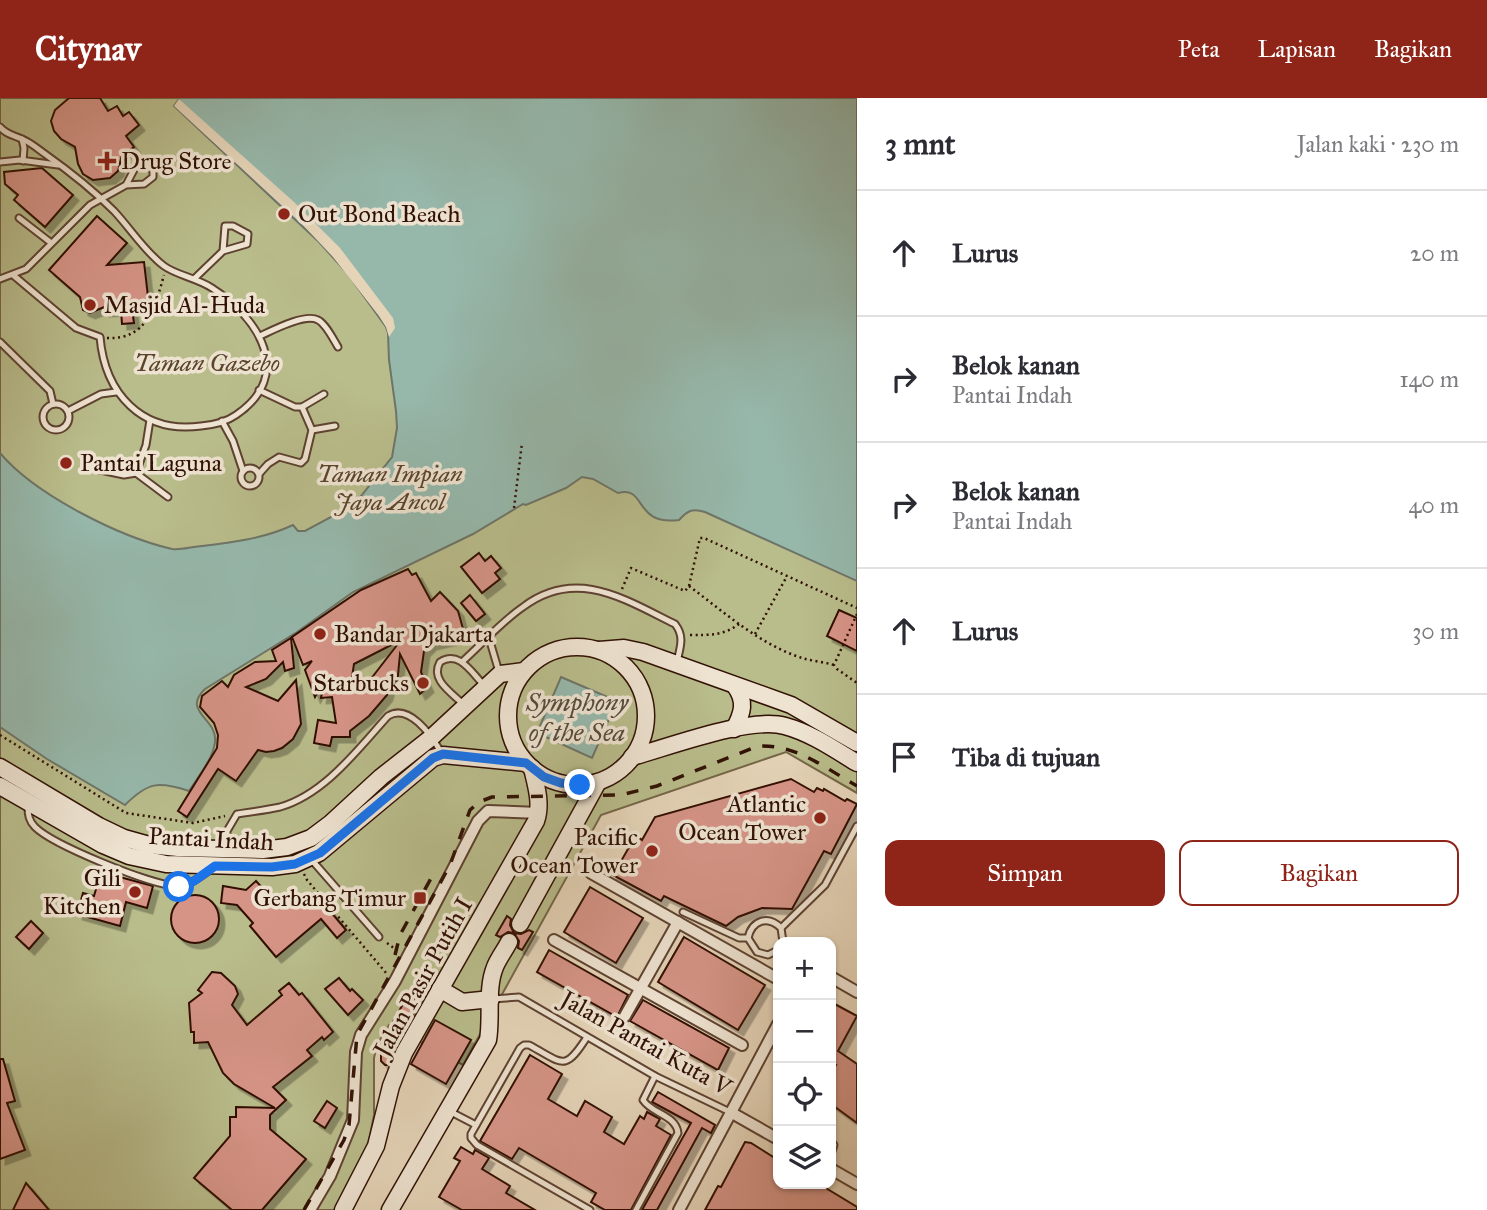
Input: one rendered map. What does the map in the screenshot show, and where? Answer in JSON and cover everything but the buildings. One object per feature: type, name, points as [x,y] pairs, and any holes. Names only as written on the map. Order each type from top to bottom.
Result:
[{"type":"street","points":[[582,647],[598,650],[615,658],[629,671],[642,695],[646,723],[641,741],[632,757],[617,772],[598,782],[580,785],[561,783],[544,777],[529,765],[514,746],[508,727],[508,707],[513,688],[524,670],[536,660],[558,649],[582,647]]},
{"type":"street","points":[[598,650],[624,648],[643,652],[791,705],[857,743]]},
{"type":"street","points":[[500,674],[524,670]]},
{"type":"street","name":"Pantai Indah","points":[[0,767],[99,826],[124,838],[149,845],[226,850],[287,847],[311,838],[432,737],[500,674]]},
{"type":"street","points":[[734,729],[740,719],[743,704],[743,698],[735,686]]},
{"type":"street","points":[[632,757],[758,724],[783,725],[816,738],[857,763]]},
{"type":"street","points":[[443,754],[529,765]]},
{"type":"street","name":"Pantai Indah","points":[[0,786],[103,845],[129,856],[166,864],[272,867],[305,860],[320,853],[433,758],[443,754]]},
{"type":"street","points":[[310,1210],[330,1176],[353,1120],[356,1052],[361,1035],[394,981],[482,815],[488,811],[499,810],[539,813],[529,765]]},
{"type":"street","points":[[520,924],[598,782]]},
{"type":"street","name":"Jalan Pasir Putih I","points":[[343,1210],[376,1146],[397,1069],[532,831],[539,813]]},
{"type":"street","points":[[591,873],[681,917],[773,976]]},
{"type":"street","points":[[625,1016],[681,917]]},
{"type":"street","points":[[554,940],[743,1045]]},
{"type":"street","points":[[390,1210],[488,1040],[495,967],[509,942]]},
{"type":"street","points":[[836,980],[857,992]]},
{"type":"street","points":[[440,989],[462,1002],[491,999]]},
{"type":"street","points":[[679,1210],[773,1034]]},
{"type":"street","name":"Jalan Pantai Kuta V","points":[[732,1113],[773,1136]]},
{"type":"street","points":[[836,1172],[857,1184]]},
{"type":"lane","points":[[0,127],[5,133],[22,139],[61,166],[101,199],[166,267],[195,278],[234,304],[260,336],[266,351],[267,370],[260,390],[236,415],[209,425],[182,429],[150,419],[116,392],[105,366],[100,337],[76,328],[13,275]]},
{"type":"lane","points":[[22,139],[23,161]]},
{"type":"lane","points":[[0,162],[23,161],[61,166]]},
{"type":"lane","points":[[0,279],[26,269],[50,242],[90,205],[126,185],[144,184],[153,177],[153,167],[146,161],[136,166],[126,185]]},
{"type":"lane","points":[[19,218],[50,242]]},
{"type":"lane","points":[[195,278],[223,251],[247,243],[248,234],[233,226],[225,226],[223,251]]},
{"type":"lane","points":[[260,336],[282,325],[308,318],[317,319],[338,347]]},
{"type":"lane","points":[[0,342],[50,391],[53,404]]},
{"type":"lane","points":[[260,390],[282,402],[302,407],[324,394]]},
{"type":"lane","points":[[68,411],[83,402],[116,392]]},
{"type":"lane","points":[[53,404],[63,405],[68,411],[70,418],[61,430],[54,431],[43,422],[46,408],[53,404]]},
{"type":"lane","points":[[222,421],[233,441],[243,471],[241,480],[250,486],[258,481],[259,474],[268,464],[279,457],[301,463],[305,459],[312,430],[302,407]]},
{"type":"lane","points":[[136,473],[146,445],[150,419]]},
{"type":"lane","points":[[312,430],[335,426]]},
{"type":"lane","points":[[91,468],[124,475],[136,473],[168,497]]},
{"type":"lane","points":[[243,471],[251,468],[259,474]]},
{"type":"lane","points":[[462,662],[523,607],[544,595],[567,587],[587,588],[618,597],[675,624],[681,635],[676,664]]},
{"type":"lane","points":[[489,638],[500,674]]},
{"type":"lane","points":[[465,706],[439,681],[436,670],[440,662],[453,657],[462,662],[486,687]]},
{"type":"lane","points":[[226,850],[227,831],[237,814],[281,806],[307,795],[345,763],[394,712],[410,716],[432,737],[443,754]]},
{"type":"lane","points":[[781,928],[825,886],[857,826]]},
{"type":"lane","points":[[305,860],[379,937]]},
{"type":"lane","points":[[681,917],[739,939],[748,938]]},
{"type":"lane","points":[[773,953],[768,955],[752,948],[748,938],[752,927],[761,921],[772,921],[781,928],[782,937]]},
{"type":"lane","name":"Jalan Pantai Kuta V","points":[[491,999],[519,997],[655,1076],[732,1113]]},
{"type":"lane","points":[[587,1037],[569,1062],[562,1063],[529,1045],[520,1048],[471,1138],[477,1145],[590,1210]]},
{"type":"lane","points":[[636,1210],[678,1133],[673,1122],[650,1108],[643,1100],[655,1076]]},
{"type":"lane","points":[[447,1110],[476,1125]]},
{"type":"path","points":[[100,337],[128,337],[146,321],[158,300],[166,267]]},
{"type":"path","points":[[514,508],[522,443]]},
{"type":"path","points":[[618,597],[631,568],[685,591],[689,586],[701,538],[704,537],[857,608]]},
{"type":"path","points":[[755,635],[787,576]]},
{"type":"path","points":[[689,586],[755,635],[797,656],[834,665],[857,683]]},
{"type":"path","points":[[834,665],[857,614]]},
{"type":"path","points":[[681,635],[717,635],[728,632],[739,624]]},
{"type":"path","points":[[0,736],[126,813],[193,822],[237,814]]},
{"type":"path","points":[[305,860],[307,880],[394,981]]},
{"type":"path","points":[[379,937],[407,957]]},
{"type":"green space","name":"Taman Impian Jaya Ancol","points":[[0,98],[857,98],[857,793],[786,752],[601,815],[463,1065],[389,1025],[377,1045],[374,1058],[374,1115],[368,1146],[337,1210],[0,1210]]},
{"type":"water","points":[[180,98],[857,98],[857,581],[705,512],[691,511],[679,520],[654,517],[633,495],[627,492],[618,493],[593,479],[582,477],[566,488],[523,504],[473,534],[353,592],[297,632],[205,689],[199,697],[198,710],[211,727],[215,742],[208,761],[189,791],[169,786],[154,786],[140,792],[125,805],[47,759],[0,727],[0,453],[15,469],[56,499],[128,535],[175,549],[244,540],[293,525],[298,531],[305,531],[346,509],[361,496],[392,457],[397,428],[386,327],[347,273],[319,242],[174,106]]},
{"type":"water","name":"Symphony of the Sea","points":[[561,677],[617,701],[592,758],[537,733]]},
{"type":"pier","points":[[179,99],[294,202],[340,248],[393,318],[395,328],[389,337],[379,316],[333,257],[301,223],[174,106]]},
{"type":"railway","points":[[304,1210],[344,1140],[349,1125],[357,1035],[450,865],[470,810],[479,802],[492,797],[621,795],[657,786],[758,746],[772,746],[798,753],[857,786]]},
{"type":"railway","points":[[395,955],[400,935],[435,871]]},
{"type":"place","name":"Drug Store","points":[[107,161]]},
{"type":"place","name":"Out Bond Beach","points":[[284,214]]},
{"type":"place","name":"Masjid Al-Huda","points":[[90,305]]},
{"type":"place","name":"Pantai Laguna","points":[[66,463]]},
{"type":"place","name":"Bandar Djakarta","points":[[320,634]]},
{"type":"place","name":"Starbucks","points":[[423,683]]},
{"type":"place","name":"Atlantic Ocean Tower","points":[[820,818]]},
{"type":"place","name":"Pacific Ocean Tower","points":[[652,851]]},
{"type":"place","name":"Gili Kitchen","points":[[135,892]]},
{"type":"place","name":"Gerbang Timur","points":[[420,898]]},
{"type":"route","points":[[179,887],[194,881],[215,866],[272,867],[295,864],[320,853],[433,758],[443,754],[526,763],[544,777],[561,783],[580,785]]},
{"type":"park label","name":"Taman Gazebo","points":[[207,363]]}]
